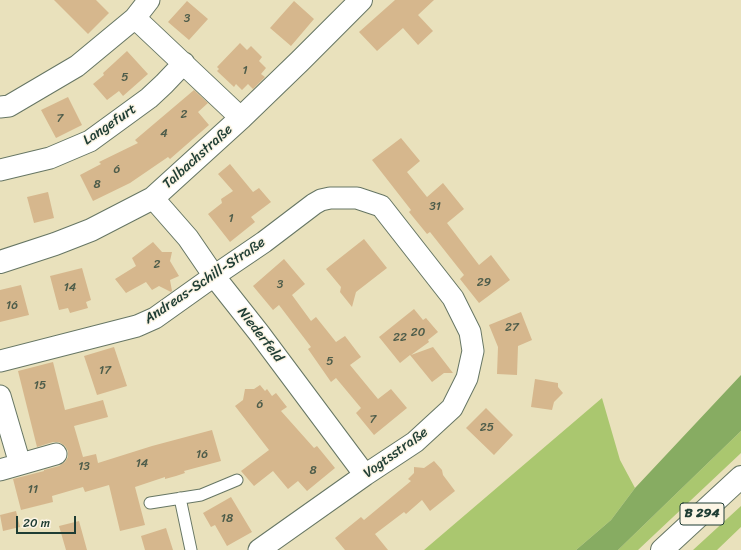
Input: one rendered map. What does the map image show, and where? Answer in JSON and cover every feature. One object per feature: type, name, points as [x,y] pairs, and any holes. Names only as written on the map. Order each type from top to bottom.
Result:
[{"type":"main road","name":"Talbachstraße","points":[[0,262],[55,244],[91,230],[153,198],[300,62],[361,0]]},
{"type":"main road","name":"B 294","points":[[662,550],[741,477]]},
{"type":"street","points":[[0,107],[8,106],[77,66],[135,18],[149,0]]},
{"type":"street","points":[[135,18],[241,118]]},
{"type":"street","name":"Langefurt","points":[[0,170],[50,158],[90,141],[149,98],[184,63]]},
{"type":"street","name":"Niederfeld","points":[[153,198],[188,238],[214,276],[264,339],[365,475]]},
{"type":"street","name":"Andreas-Schill-Straße","points":[[0,361],[137,326],[155,318],[264,242],[314,204],[321,200],[330,198]]},
{"type":"street","name":"Vogtsstraße","points":[[259,550],[365,475],[415,442],[452,408],[467,378],[473,351],[470,332],[453,298],[381,206],[357,198],[330,198]]},
{"type":"street","points":[[0,396],[20,464]]},
{"type":"street","points":[[0,470],[56,454]]},
{"type":"lane","points":[[150,503],[201,495],[237,480]]},
{"type":"lane","points":[[180,498],[191,550]]},
{"type":"green space","points":[[741,375],[741,431],[618,550],[576,550],[611,520],[635,488]]},
{"type":"green space","points":[[602,398],[620,460],[635,488],[611,520],[576,550],[424,550]]},
{"type":"green space","points":[[741,431],[741,453],[638,550],[618,550]]},
{"type":"green space","points":[[741,506],[741,527],[717,550],[693,550]]},
{"type":"building","points":[[54,0],[96,0],[109,13],[88,34]]},
{"type":"building","points":[[395,0],[434,0],[418,15],[433,31],[418,45],[403,28],[377,51],[359,32]]},
{"type":"building","points":[[187,1],[208,19],[189,40],[168,22]]},
{"type":"building","points":[[294,1],[314,19],[291,46],[270,28]]},
{"type":"building","points":[[240,43],[247,50],[251,46],[262,57],[259,61],[266,68],[261,74],[265,77],[253,89],[248,84],[242,90],[236,84],[234,87],[217,71],[219,69],[217,67]]},
{"type":"building","points":[[127,51],[148,74],[123,96],[119,91],[107,100],[93,84],[104,75],[103,73]]},
{"type":"building","points":[[194,90],[208,103],[198,112],[209,125],[170,159],[168,157],[130,183],[93,201],[80,175],[101,164],[99,162],[138,143],[135,140]]},
{"type":"building","points":[[68,97],[82,125],[56,138],[41,110]]},
{"type":"building","points":[[401,138],[420,161],[407,172],[427,197],[443,183],[464,209],[447,223],[479,265],[491,255],[510,280],[479,303],[460,279],[464,275],[430,232],[427,234],[409,212],[411,210],[372,160]]},
{"type":"building","points":[[230,164],[253,192],[259,188],[271,202],[251,217],[255,222],[230,242],[208,214],[222,203],[221,199],[233,191],[218,174]]},
{"type":"building","points":[[48,192],[54,218],[34,223],[27,197]]},
{"type":"building","points":[[364,239],[387,268],[356,292],[352,307],[340,292],[341,287],[326,269]]},
{"type":"building","points":[[153,242],[162,252],[172,252],[170,261],[179,276],[170,280],[172,291],[171,292],[159,286],[152,290],[146,282],[126,293],[115,279],[136,266],[132,258]]},
{"type":"building","points":[[284,259],[305,284],[292,295],[311,321],[316,317],[336,342],[345,336],[361,357],[350,365],[378,399],[391,389],[407,408],[374,435],[356,413],[361,408],[336,378],[331,382],[308,349],[311,347],[279,305],[273,310],[253,286]]},
{"type":"building","points":[[82,268],[91,300],[86,302],[88,308],[70,313],[68,308],[59,310],[50,276]]},
{"type":"building","points":[[21,285],[29,315],[0,322],[0,290]]},
{"type":"building","points":[[414,309],[423,320],[426,318],[438,332],[428,340],[429,342],[411,355],[433,347],[453,373],[444,373],[432,382],[410,355],[400,363],[379,337]]},
{"type":"building","points":[[521,312],[532,340],[518,346],[517,375],[497,374],[498,347],[489,325]]},
{"type":"building","points":[[114,347],[127,386],[97,395],[84,356]]},
{"type":"building","points":[[53,362],[65,410],[103,400],[108,417],[74,426],[83,457],[96,454],[98,463],[152,446],[212,430],[221,461],[184,471],[185,473],[176,476],[165,479],[165,477],[135,487],[145,525],[120,531],[109,485],[85,492],[83,487],[52,496],[53,502],[21,510],[13,479],[59,466],[65,462],[68,457],[68,451],[65,446],[59,442],[53,442],[37,447],[18,371]]},
{"type":"building","points":[[535,379],[558,383],[558,387],[563,393],[554,402],[552,410],[531,407]]},
{"type":"building","points":[[260,385],[265,391],[267,389],[272,396],[276,393],[287,407],[281,411],[314,448],[317,446],[335,468],[307,491],[298,481],[288,489],[273,471],[254,486],[241,471],[269,450],[235,406],[243,400],[245,389],[254,389]]},
{"type":"building","points":[[486,408],[513,435],[494,455],[466,428]]},
{"type":"building","points":[[434,461],[442,470],[443,475],[455,491],[430,511],[422,500],[406,514],[404,512],[375,534],[388,550],[345,550],[335,538],[361,517],[364,520],[411,481],[408,479],[414,473],[414,467],[424,468]]},
{"type":"building","points":[[231,497],[252,532],[227,546],[215,525],[211,527],[203,513]]},
{"type":"building","points":[[16,511],[20,527],[3,531],[0,515]]},
{"type":"building","points":[[79,521],[87,550],[66,550],[59,526]]},
{"type":"building","points":[[166,528],[173,550],[145,550],[141,536]]}]
